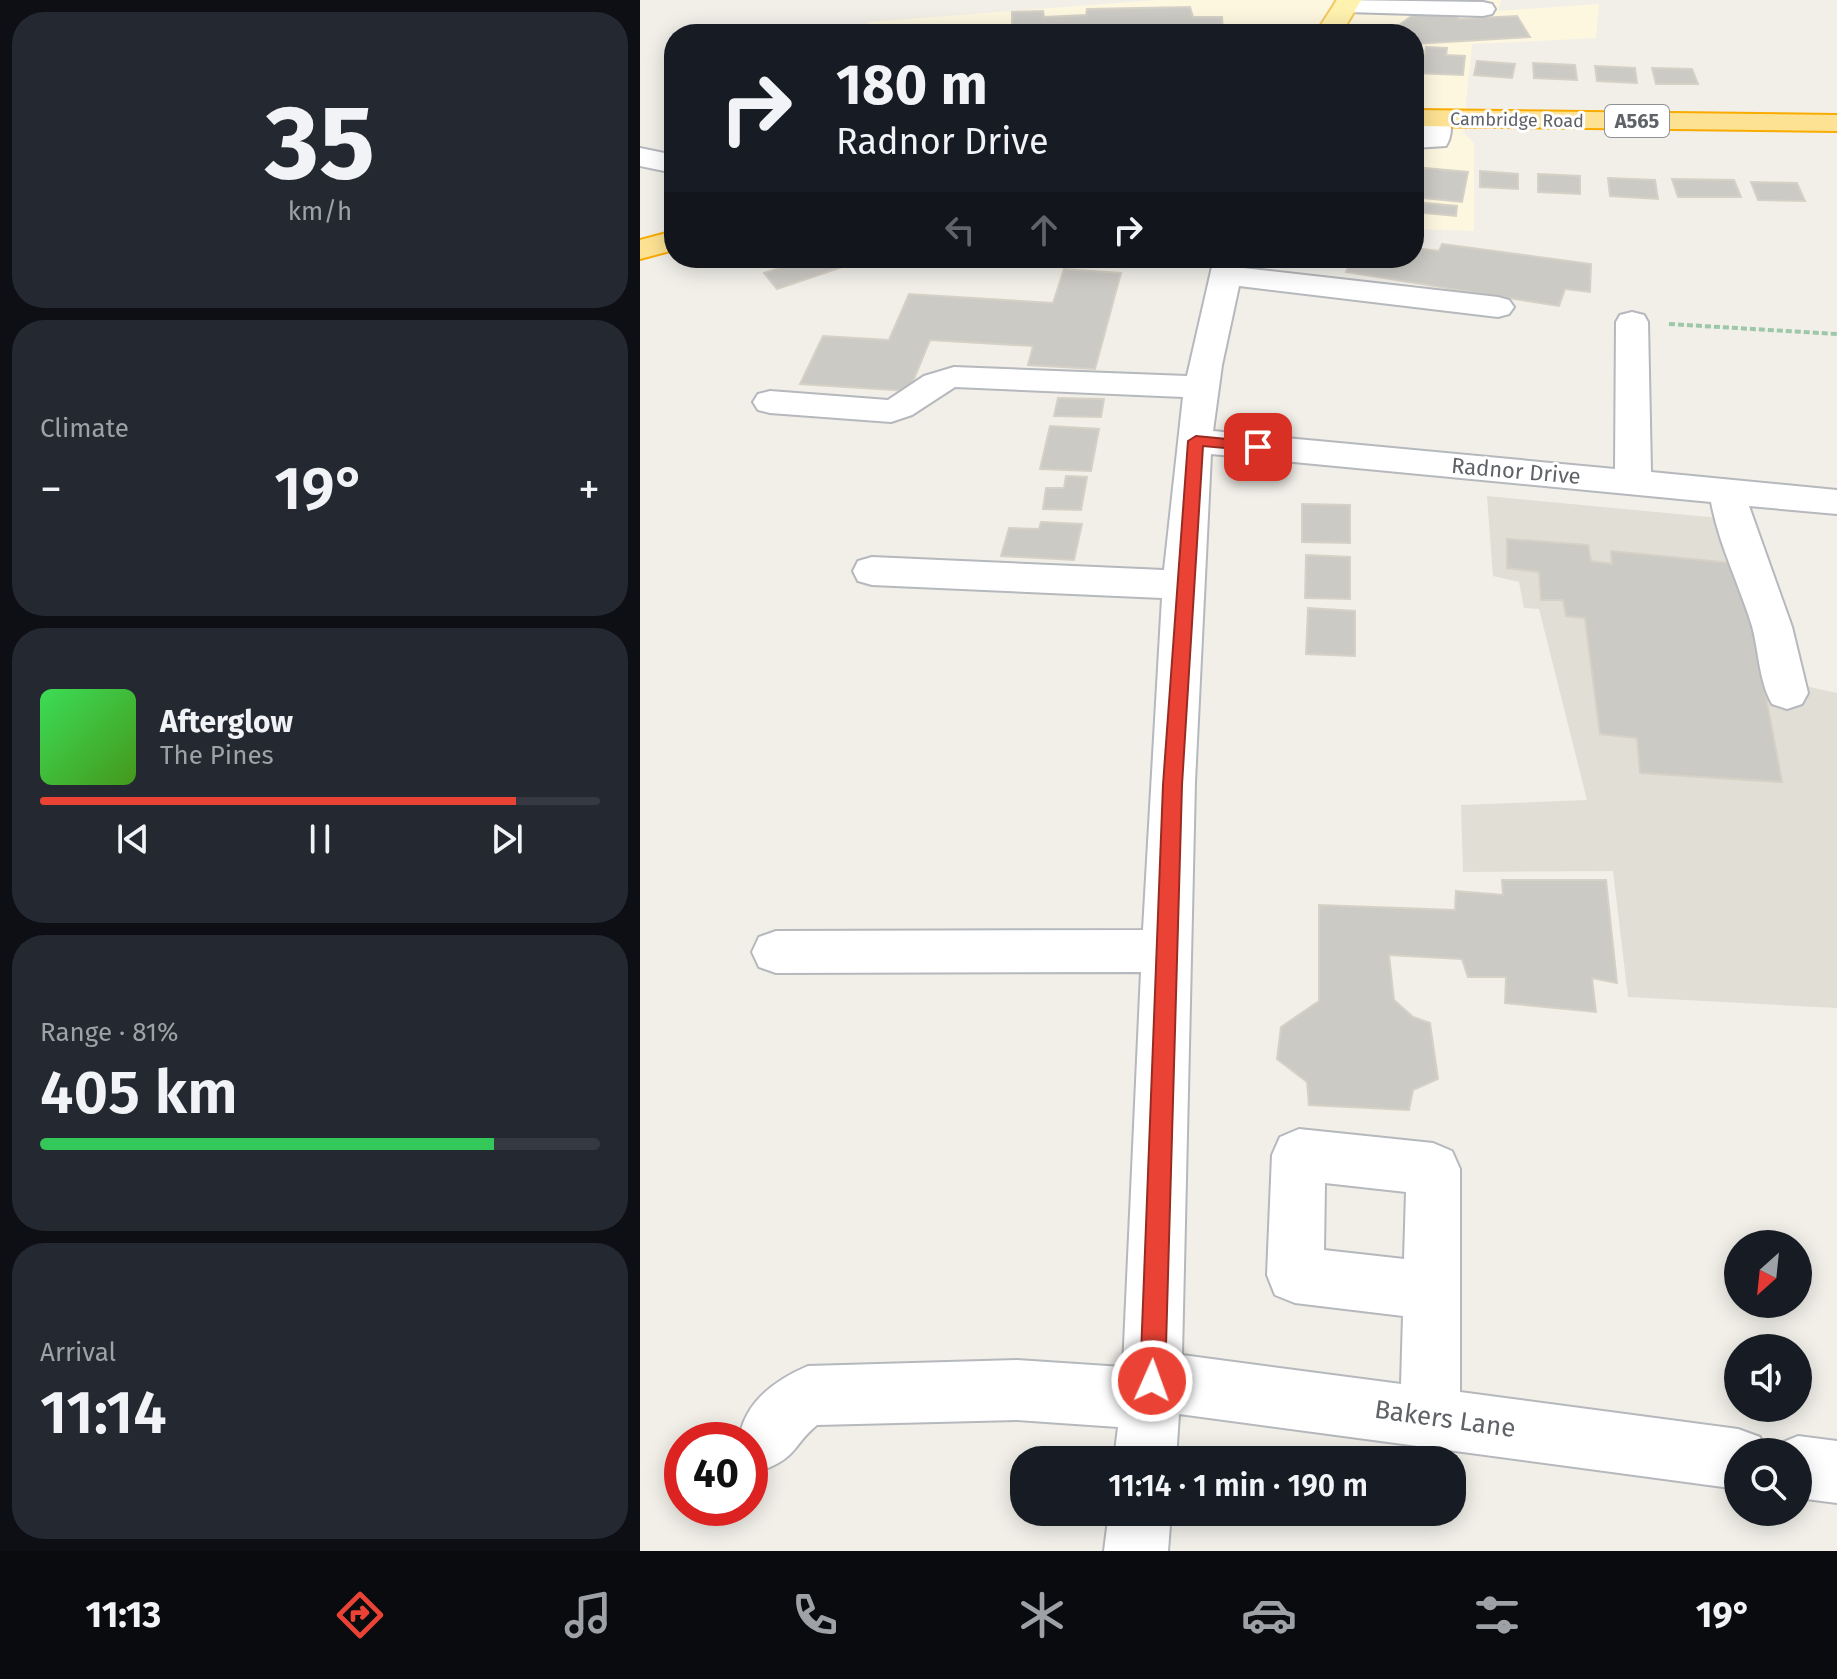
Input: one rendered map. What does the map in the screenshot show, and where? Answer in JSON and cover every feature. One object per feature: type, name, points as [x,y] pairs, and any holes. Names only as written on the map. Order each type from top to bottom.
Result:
[{"type":"highway","name":"Cambridge Road","points":[[1425,119],[1837,123]]},
{"type":"highway","points":[[640,250],[664,243]]},
{"type":"main road","points":[[1334,24],[1348,2]]},
{"type":"street","points":[[1348,2],[1483,9]]},
{"type":"street","points":[[1424,140],[1436,140],[1425,119]]},
{"type":"street","points":[[640,157],[664,162]]},
{"type":"street","points":[[1146,1446],[1184,585],[1202,387],[1208,344],[1227,268]]},
{"type":"street","points":[[1234,268],[1498,307]]},
{"type":"street","points":[[1632,322],[1633,482]]},
{"type":"street","points":[[770,402],[891,411],[907,407],[937,380],[954,377],[1202,387]]},
{"type":"street","name":"Radnor Drive","points":[[1196,441],[1837,502]]},
{"type":"street","points":[[1727,491],[1733,521],[1772,627],[1787,693]]},
{"type":"street","points":[[872,571],[1184,585]]},
{"type":"street","points":[[776,952],[1167,951]]},
{"type":"street","points":[[1430,1417],[1432,1291]]},
{"type":"street","name":"Bakers Lane","points":[[768,1438],[782,1415],[808,1396],[1151,1390],[1430,1417],[1724,1457]]},
{"type":"street","points":[[1812,1469],[1837,1472]]},
{"type":"street","points":[[1136,1551],[1139,1526]]},
{"type":"path","points":[[1632,322],[1837,334]]},
{"type":"shaded area","points":[[1158,0],[1501,0],[1498,11],[1599,4],[1596,38],[1472,44],[1463,132],[1474,143],[1474,231],[1424,229],[1424,24],[867,22]]},
{"type":"shaded area","points":[[1487,496],[1751,521],[1805,686],[1837,693],[1837,1008],[1628,997],[1613,871],[1463,872],[1461,805],[1587,800],[1539,609],[1524,608],[1519,582],[1493,576]]},
{"type":"building","points":[[1190,7],[1193,17],[1222,17],[1222,24],[1012,24],[1012,12],[1043,11],[1044,17],[1086,15],[1087,9]]},
{"type":"building","points":[[1457,11],[1458,19],[1517,16],[1530,37],[1424,43],[1424,24],[1401,24],[1417,12]]},
{"type":"building","points":[[1426,47],[1447,48],[1446,55],[1465,56],[1463,75],[1424,73]]},
{"type":"building","points":[[1477,61],[1515,64],[1512,78],[1474,75]]},
{"type":"building","points":[[1533,63],[1575,65],[1577,80],[1534,78]]},
{"type":"building","points":[[1595,66],[1635,68],[1637,83],[1597,81]]},
{"type":"building","points":[[1652,68],[1692,69],[1698,84],[1656,84]]},
{"type":"building","points":[[1424,168],[1468,172],[1462,202],[1424,198]]},
{"type":"building","points":[[1480,171],[1518,174],[1518,189],[1480,187]]},
{"type":"building","points":[[1538,174],[1580,176],[1580,194],[1538,192]]},
{"type":"building","points":[[1608,178],[1655,180],[1658,199],[1610,196]]},
{"type":"building","points":[[1672,179],[1734,180],[1741,197],[1678,197]]},
{"type":"building","points":[[1751,182],[1797,183],[1805,201],[1758,200]]},
{"type":"building","points":[[1424,203],[1457,206],[1456,216],[1424,213]]},
{"type":"building","points":[[1442,244],[1591,264],[1590,292],[1565,289],[1559,306],[1346,272],[1347,268],[1424,268],[1424,249],[1439,251]]},
{"type":"building","points":[[779,268],[839,268],[777,289],[764,273]]},
{"type":"building","points":[[1064,269],[1121,273],[1095,369],[1028,365],[1033,346],[930,340],[909,391],[800,384],[823,336],[889,340],[909,294],[1053,303]]},
{"type":"building","points":[[1058,398],[1104,399],[1101,417],[1054,416]]},
{"type":"building","points":[[1050,426],[1099,429],[1091,471],[1040,469]]},
{"type":"building","points":[[1066,476],[1087,477],[1081,510],[1043,509],[1046,488],[1064,488]]},
{"type":"building","points":[[1302,504],[1350,505],[1350,543],[1302,542]]},
{"type":"building","points":[[1041,522],[1082,524],[1074,560],[1001,556],[1009,528],[1039,529]]},
{"type":"building","points":[[1507,539],[1588,545],[1591,561],[1612,564],[1611,551],[1741,564],[1782,782],[1640,773],[1637,738],[1600,734],[1585,618],[1566,616],[1563,600],[1541,600],[1539,572],[1507,568]]},
{"type":"building","points":[[1306,555],[1350,557],[1350,599],[1305,598]]},
{"type":"building","points":[[1308,608],[1355,611],[1355,656],[1306,654]]},
{"type":"building","points":[[1502,880],[1606,880],[1617,983],[1592,978],[1596,1012],[1505,1003],[1506,977],[1468,977],[1462,959],[1389,955],[1394,1000],[1413,1017],[1430,1023],[1438,1079],[1413,1090],[1409,1110],[1309,1105],[1307,1082],[1277,1059],[1281,1027],[1319,1001],[1319,905],[1455,910],[1456,891],[1503,895]]},
{"type":"route","points":[[1152,1381],[1173,785],[1196,441],[1258,447]]}]
